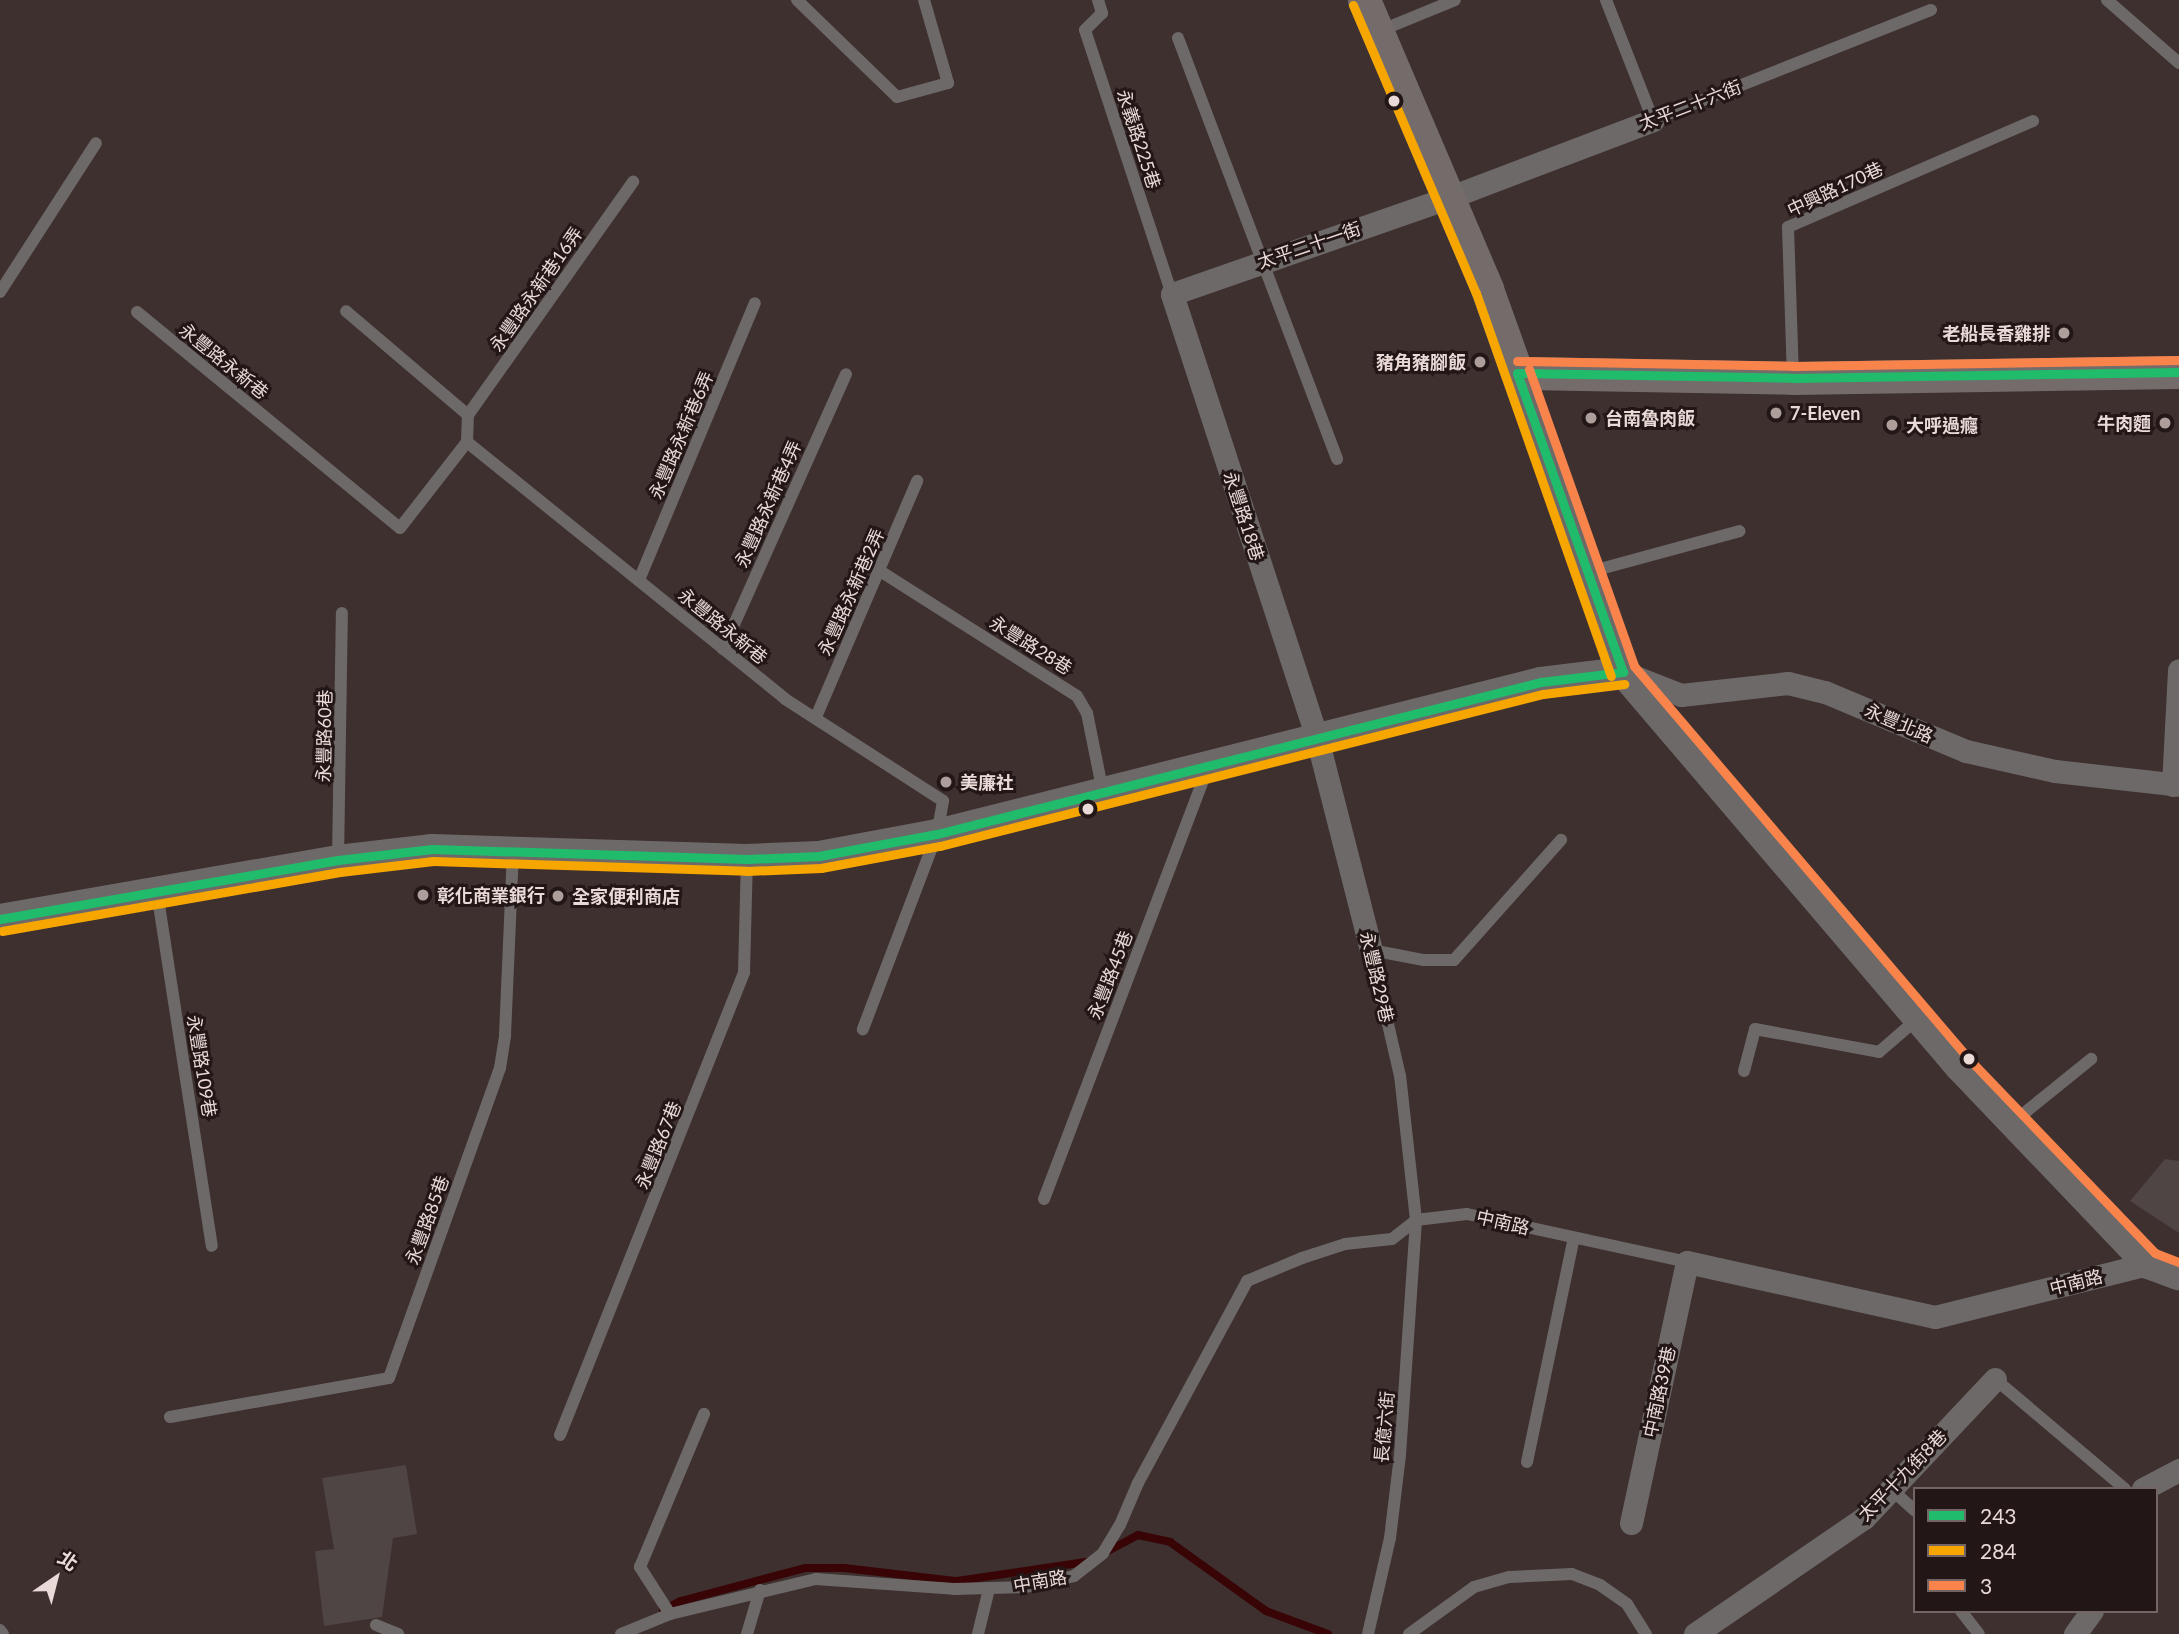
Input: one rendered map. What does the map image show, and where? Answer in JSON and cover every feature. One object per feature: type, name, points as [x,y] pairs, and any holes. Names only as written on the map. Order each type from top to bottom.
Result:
[{"type":"main road","points":[[1364,0],[1487,289],[1517,373],[1793,378],[2179,372]]},
{"type":"street","name":"太平二十六街","points":[[1448,198],[1653,120]]},
{"type":"street","name":"太平二十一街","points":[[1172,295],[1262,260],[1448,198]]},
{"type":"street","name":"永豐路18巷","points":[[1172,295],[1317,738]]},
{"type":"street","points":[[1517,373],[1623,673],[1916,1020],[2148,1264],[2179,1275]]},
{"type":"street","points":[[2176,785],[2179,670]]},
{"type":"street","points":[[0,919],[338,860],[432,849],[747,859],[819,856],[937,834],[1541,682],[1623,673]]},
{"type":"street","name":"永豐北路","points":[[1623,673],[1681,695],[1788,683],[1825,692],[1966,751],[2055,771],[2176,785]]},
{"type":"street","name":"永豐路29巷","points":[[1317,738],[1371,950]]},
{"type":"street","name":"中南路","points":[[1687,1262],[1935,1317],[2148,1264]]},
{"type":"street","name":"中南路39巷","points":[[1630,1522],[1687,1262]]},
{"type":"street","name":"太平十九街8巷","points":[[1695,1634],[1802,1558],[1845,1532],[1892,1490],[1995,1379]]},
{"type":"street","points":[[2147,1487],[2179,1469]]},
{"type":"street","points":[[2075,1634],[2091,1613]]},
{"type":"lane","points":[[797,0],[897,97],[948,83],[924,0]]},
{"type":"lane","name":"永義路225巷","points":[[1098,0],[1102,13],[1085,30],[1172,295]]},
{"type":"lane","points":[[1377,32],[1455,0]]},
{"type":"lane","points":[[1606,0],[1653,120]]},
{"type":"lane","points":[[2107,0],[2179,63]]},
{"type":"lane","name":"太平二十六街","points":[[1653,120],[1931,10]]},
{"type":"lane","points":[[1178,38],[1337,460]]},
{"type":"lane","name":"中興路170巷","points":[[1793,378],[1788,227],[2033,121]]},
{"type":"lane","points":[[0,292],[96,143]]},
{"type":"lane","name":"永豐路永新巷16弄","points":[[468,415],[633,183]]},
{"type":"lane","name":"永豐路永新巷6弄","points":[[639,580],[755,303]]},
{"type":"lane","points":[[346,311],[468,415],[467,442]]},
{"type":"lane","name":"永豐路永新巷","points":[[138,312],[400,528],[467,442],[785,699],[943,801],[937,834]]},
{"type":"lane","name":"永豐路永新巷4弄","points":[[723,649],[846,374]]},
{"type":"lane","name":"永豐路永新巷2弄","points":[[816,717],[917,481]]},
{"type":"lane","points":[[1589,572],[1740,531]]},
{"type":"lane","name":"永豐路28巷","points":[[880,571],[1077,696],[1087,713],[1103,792]]},
{"type":"lane","name":"永豐路60巷","points":[[338,860],[342,613]]},
{"type":"lane","name":"永豐路45巷","points":[[1044,1199],[1209,764]]},
{"type":"lane","points":[[863,1028],[937,834]]},
{"type":"lane","points":[[1371,950],[1424,960],[1454,960],[1561,840]]},
{"type":"lane","name":"永豐路85巷","points":[[170,1417],[389,1378],[500,1068],[505,1035],[513,852]]},
{"type":"lane","name":"永豐路67巷","points":[[560,1435],[744,972],[747,859]]},
{"type":"lane","name":"永豐路109巷","points":[[157,891],[212,1246]]},
{"type":"lane","name":"永豐路29巷","points":[[1371,950],[1400,1076],[1416,1220]]},
{"type":"lane","points":[[1744,1071],[1755,1029],[1880,1052],[1916,1020]]},
{"type":"lane","points":[[2012,1123],[2091,1059]]},
{"type":"lane","name":"中南路","points":[[621,1634],[670,1614],[760,1590],[816,1579],[913,1588],[989,1589],[1026,1587],[1074,1576],[1102,1553],[1121,1525],[1138,1483],[1247,1281],[1265,1271],[1345,1244],[1392,1239],[1416,1220],[1467,1214],[1687,1262]]},
{"type":"lane","name":"長億六街","points":[[1368,1634],[1390,1538],[1400,1455],[1416,1220]]},
{"type":"lane","points":[[1527,1462],[1574,1238]]},
{"type":"lane","name":"太平十九街8巷","points":[[1995,1379],[2123,1487]]},
{"type":"lane","points":[[670,1614],[640,1567],[704,1414]]},
{"type":"lane","points":[[1892,1490],[1913,1509]]},
{"type":"lane","points":[[1409,1634],[1474,1587],[1510,1577],[1572,1574],[1600,1585],[1627,1604],[1646,1634]]},
{"type":"lane","name":"中南路","points":[[978,1634],[989,1589]]},
{"type":"lane","points":[[747,1634],[760,1590]]},
{"type":"lane","points":[[1963,1613],[1979,1634]]},
{"type":"lane","points":[[376,1625],[398,1634]]},
{"type":"building","points":[[2165,1159],[2179,1161],[2179,1233],[2130,1201]]},
{"type":"building","points":[[406,1465],[417,1534],[393,1538],[382,1617],[324,1626],[315,1551],[334,1549],[322,1478]]},
{"type":"waterway","points":[[1104,1553],[1138,1535],[1170,1542],[1266,1611],[1328,1634]]},
{"type":"waterway","points":[[663,1610],[681,1601],[805,1568],[844,1568],[957,1581],[1086,1562]]},
{"type":"transit line","name":"284","points":[[1353,5],[1476,293],[1611,676]]},
{"type":"transit line","name":"3","points":[[1517,361],[1793,366],[2179,360]]},
{"type":"transit line","name":"3","points":[[1529,369],[1634,666],[1968,1058],[2155,1253],[2179,1262]]},
{"type":"transit line","name":"243","points":[[1517,373],[1793,378],[2179,372]]},
{"type":"transit line","name":"243","points":[[1517,373],[1623,672]]},
{"type":"transit line","name":"243","points":[[0,919],[338,860],[432,849],[747,859],[819,856],[937,834],[1541,682],[1623,672]]},
{"type":"transit line","name":"284","points":[[2,931],[340,872],[433,861],[747,871],[821,868],[940,846],[1543,694],[1624,684]]},
{"type":"place","name":"老船長香雞排","points":[[2064,333]]},
{"type":"place","name":"豬角豬腳飯","points":[[1480,362]]},
{"type":"place","name":"7-Eleven","points":[[1776,413]]},
{"type":"place","name":"台南魯肉飯","points":[[1591,418]]},
{"type":"place","name":"牛肉麵","points":[[2165,423]]},
{"type":"place","name":"大呼過癮","points":[[1892,425]]},
{"type":"place","name":"美廉社","points":[[946,782]]},
{"type":"place","name":"彰化商業銀行","points":[[423,895]]},
{"type":"place","name":"全家便利商店","points":[[558,896]]}]
